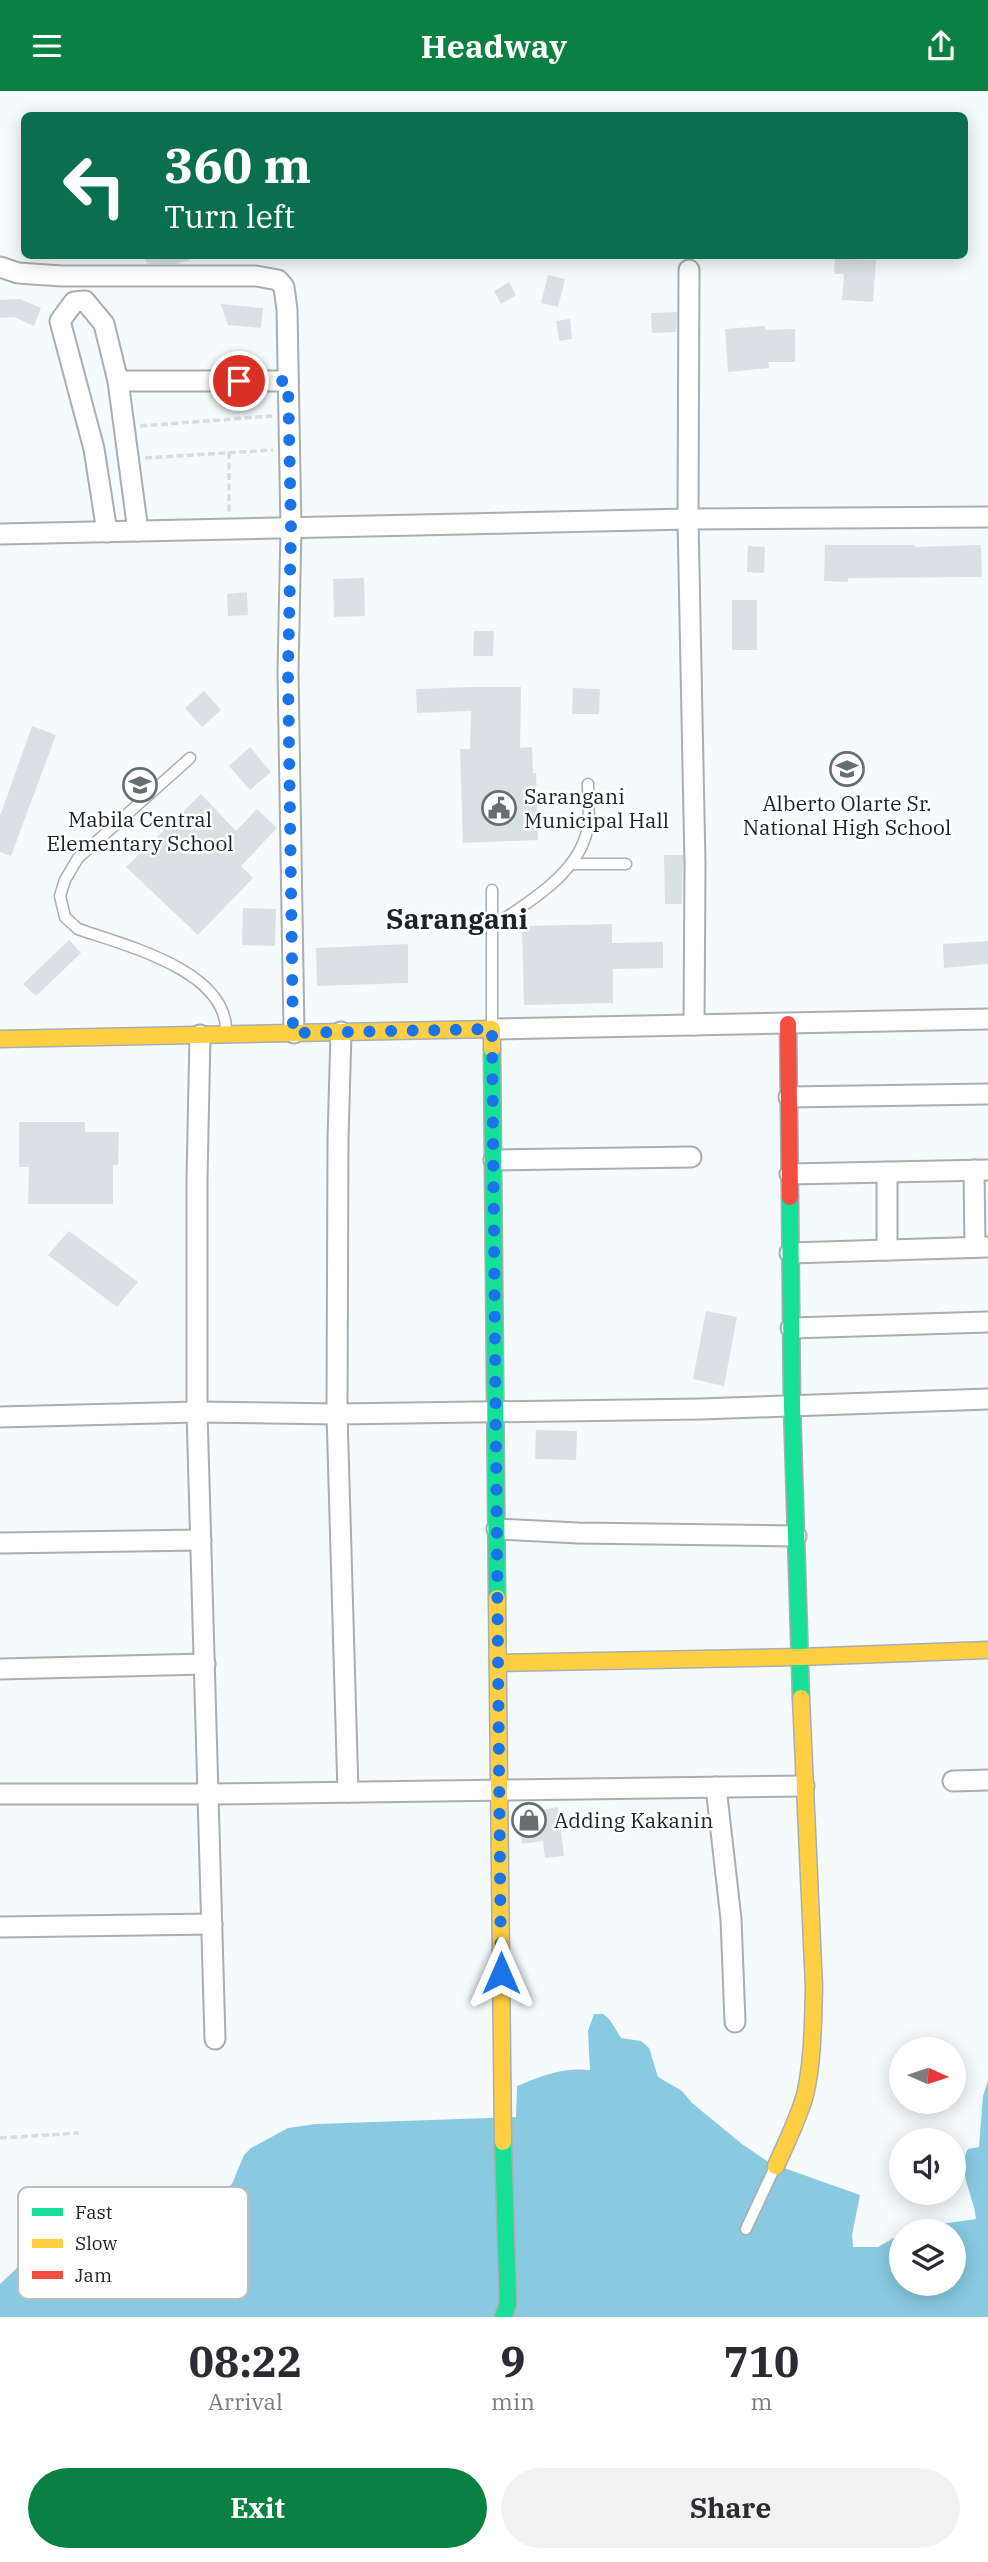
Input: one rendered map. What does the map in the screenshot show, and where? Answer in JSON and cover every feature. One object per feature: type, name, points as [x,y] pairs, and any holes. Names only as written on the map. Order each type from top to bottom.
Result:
[{"type":"street","points":[[0,267],[38,275],[256,276],[278,279],[284,287],[291,529],[288,672],[293,1033]]},
{"type":"street","points":[[689,270],[688,519],[695,865],[694,1025]]},
{"type":"street","points":[[107,532],[94,449],[60,321],[74,302],[85,301],[104,324],[118,381],[138,531]]},
{"type":"street","points":[[118,381],[288,381]]},
{"type":"street","points":[[0,534],[688,519],[988,517]]},
{"type":"street","points":[[0,1039],[988,1019]]},
{"type":"street","points":[[776,2166],[801,2110],[808,2080],[814,1987],[804,1786],[792,1406],[788,1024]]},
{"type":"street","points":[[492,1029],[502,2118],[509,2304],[503,2317]]},
{"type":"street","points":[[341,1032],[337,1414],[348,1792]]},
{"type":"street","points":[[200,1035],[197,1412],[215,2039]]},
{"type":"street","points":[[789,1097],[988,1094]]},
{"type":"street","points":[[494,1160],[691,1157]]},
{"type":"street","points":[[790,1174],[981,1170],[981,1247],[790,1253]]},
{"type":"street","points":[[887,1172],[887,1250]]},
{"type":"street","points":[[791,1328],[988,1322]]},
{"type":"street","points":[[0,1417],[197,1412],[337,1414],[792,1406],[988,1399]]},
{"type":"street","points":[[497,1529],[578,1533],[796,1536]]},
{"type":"street","points":[[0,1543],[201,1540]]},
{"type":"street","points":[[499,1663],[988,1650]]},
{"type":"street","points":[[0,1669],[205,1664]]},
{"type":"street","points":[[953,1781],[988,1780]]},
{"type":"street","points":[[0,1794],[804,1786]]},
{"type":"street","points":[[716,1787],[731,1919],[735,2022]]},
{"type":"street","points":[[0,1927],[212,1924]]},
{"type":"lane","points":[[190,758],[78,858],[65,880],[60,896],[65,917],[78,929],[177,966],[209,990],[225,1014],[226,1035]]},
{"type":"lane","points":[[492,927],[541,892],[571,864],[585,841],[588,784]]},
{"type":"lane","points":[[571,864],[626,864]]},
{"type":"lane","points":[[492,891],[492,1029]]},
{"type":"lane","points":[[746,2229],[776,2166]]},
{"type":"path","points":[[124,427],[289,417]]},
{"type":"path","points":[[129,460],[289,449]]},
{"type":"path","points":[[229,453],[229,530]]},
{"type":"path","points":[[0,2138],[79,2133]]},
{"type":"water","points":[[594,2014],[603,2014],[621,2038],[641,2041],[649,2048],[658,2077],[682,2091],[692,2103],[742,2144],[770,2163],[860,2195],[852,2235],[853,2247],[878,2247],[889,2241],[889,2296],[966,2296],[966,2220],[976,2219],[966,2178],[966,2154],[968,2149],[979,2147],[983,2096],[988,2081],[988,2317],[0,2317],[0,2284],[18,2266],[18,2299],[248,2299],[248,2187],[228,2187],[232,2184],[244,2155],[251,2148],[288,2128],[316,2124],[516,2117],[517,2086],[561,2071],[590,2070],[588,2031]]},
{"type":"building","points":[[145,259],[190,260],[176,264],[147,264]]},
{"type":"building","points":[[835,259],[876,260],[873,302],[842,300],[844,274],[834,274]]},
{"type":"building","points":[[548,275],[565,279],[558,307],[541,303]]},
{"type":"building","points":[[509,282],[516,295],[501,304],[494,291]]},
{"type":"building","points":[[20,299],[41,308],[34,326],[14,317],[0,318],[0,300]]},
{"type":"building","points":[[221,304],[263,308],[261,328],[228,325]]},
{"type":"building","points":[[677,312],[676,332],[652,333],[651,313]]},
{"type":"building","points":[[570,319],[572,339],[559,341],[556,321]]},
{"type":"building","points":[[765,326],[765,330],[795,329],[795,362],[768,362],[769,368],[728,372],[725,329]]},
{"type":"building","points":[[825,545],[981,545],[982,577],[848,578],[848,582],[824,581]]},
{"type":"building","points":[[748,546],[765,547],[764,573],[747,572]]},
{"type":"building","points":[[364,578],[365,616],[334,617],[333,579]]},
{"type":"building","points":[[247,592],[248,615],[228,616],[227,594]]},
{"type":"building","points":[[732,600],[757,600],[757,650],[732,650]]},
{"type":"building","points":[[474,631],[494,631],[493,656],[473,656]]},
{"type":"building","points":[[521,687],[520,748],[532,747],[533,773],[536,773],[538,840],[463,843],[460,749],[470,749],[471,711],[417,713],[416,689]]},
{"type":"building","points":[[573,688],[600,689],[599,714],[572,714]]},
{"type":"building","points":[[204,691],[221,710],[202,727],[185,708]]},
{"type":"building","points":[[32,726],[56,735],[11,856],[0,852],[0,816]]},
{"type":"building","points":[[250,747],[271,772],[250,790],[229,766]]},
{"type":"building","points":[[201,794],[236,831],[257,809],[277,828],[241,866],[253,878],[198,935],[126,867]]},
{"type":"building","points":[[664,855],[683,855],[682,904],[665,904]]},
{"type":"building","points":[[243,908],[276,909],[275,946],[242,945]]},
{"type":"building","points":[[612,924],[612,943],[663,942],[663,968],[613,969],[613,1003],[524,1005],[522,926]]},
{"type":"building","points":[[69,940],[81,953],[36,996],[23,984]]},
{"type":"building","points":[[988,941],[988,964],[944,968],[943,944]]},
{"type":"building","points":[[408,944],[408,983],[317,986],[316,948]]},
{"type":"building","points":[[19,1122],[85,1122],[85,1132],[119,1132],[118,1165],[113,1165],[113,1204],[28,1204],[29,1167],[19,1167]]},
{"type":"building","points":[[69,1231],[138,1282],[117,1307],[48,1255]]},
{"type":"building","points":[[706,1311],[737,1317],[724,1386],[693,1379]]},
{"type":"building","points":[[536,1430],[577,1431],[576,1460],[535,1459]]},
{"type":"building","points":[[558,1807],[564,1856],[545,1858],[543,1841],[522,1844],[519,1814]]},
{"type":"traffic: fast","points":[[492,1049],[497,1598]]},
{"type":"traffic: fast","points":[[790,1197],[792,1406],[801,1698]]},
{"type":"traffic: fast","points":[[503,2142],[508,2304],[503,2317]]},
{"type":"traffic: slow","points":[[0,1039],[492,1029],[492,1049]]},
{"type":"traffic: slow","points":[[497,1598],[503,2142]]},
{"type":"traffic: slow","points":[[499,1663],[988,1650]]},
{"type":"traffic: slow","points":[[776,2166],[805,2095],[812,2041],[814,1987],[801,1698]]},
{"type":"traffic: jam","points":[[788,1024],[790,1197]]},
{"type":"place","name":"Alberto Olarte Sr. National High School","points":[[847,769]]},
{"type":"place","name":"Mabila Central Elementary School","points":[[140,785]]},
{"type":"place","name":"Sarangani Municipal Hall","points":[[499,808]]},
{"type":"place","name":"Adding Kakanin","points":[[529,1820]]},
{"type":"district","name":"Sarangani","points":[[457,918]]},
{"type":"route","points":[[239,381],[288,381],[291,529],[288,672],[293,1033],[492,1029],[501,1973]]}]
